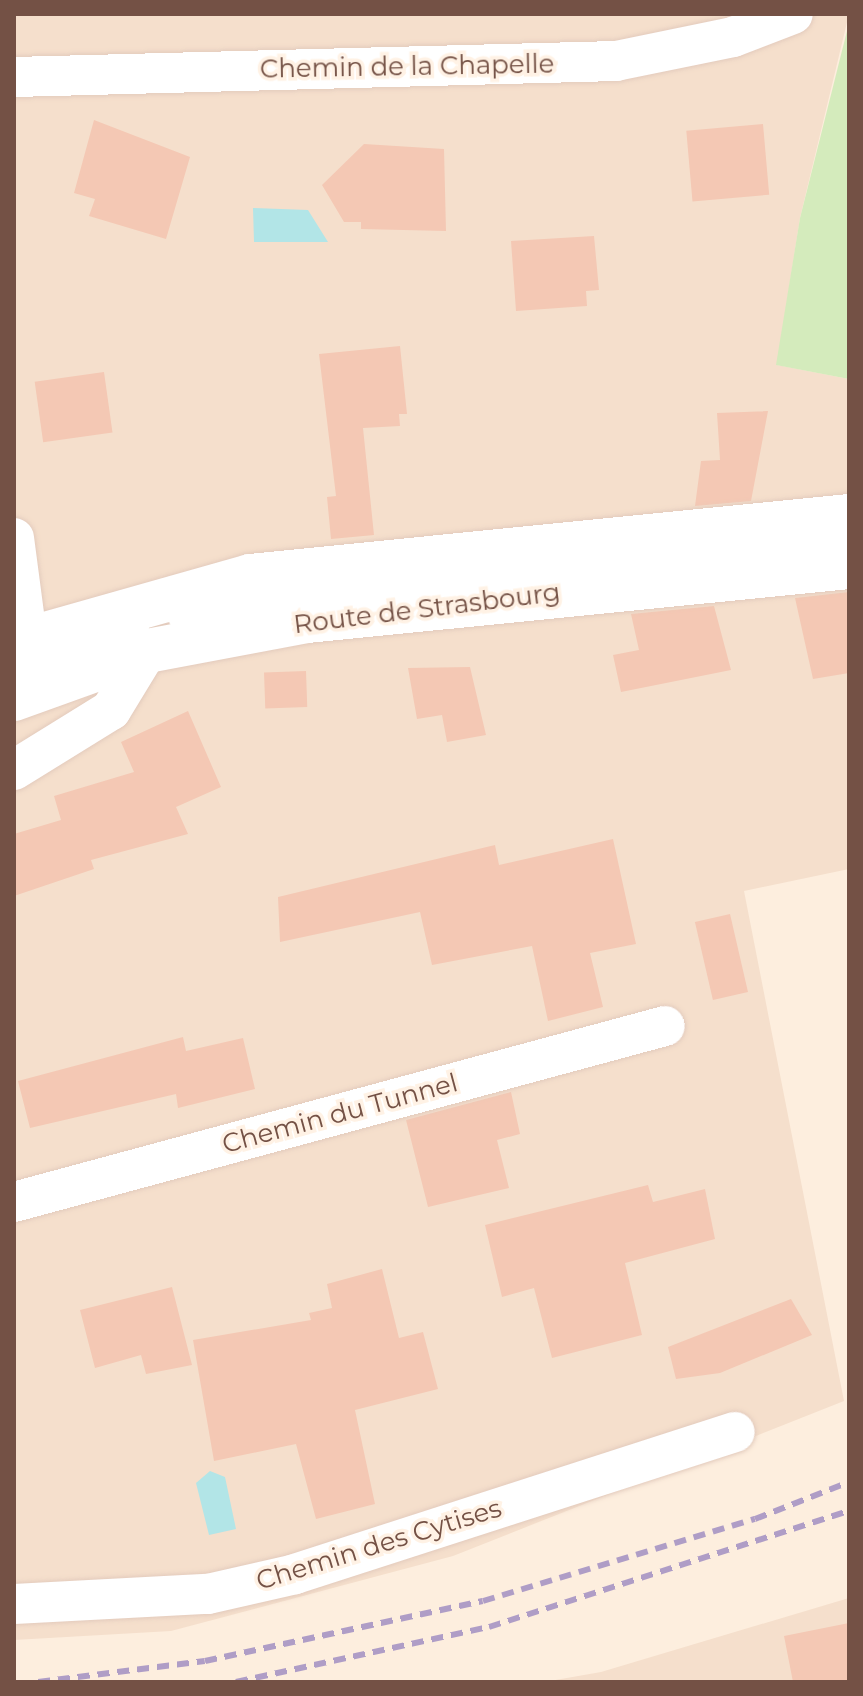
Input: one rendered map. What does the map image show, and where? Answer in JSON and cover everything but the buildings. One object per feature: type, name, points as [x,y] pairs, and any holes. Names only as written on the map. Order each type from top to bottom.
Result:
[{"type":"main road","name":"Route de Strasbourg","points":[[23,669],[250,576],[849,516]]},
{"type":"main road","name":"Route de Strasbourg","points":[[23,669],[337,618],[849,567]]},
{"type":"street","name":"Chemin de la Chapelle","points":[[14,77],[616,61],[733,37],[793,14]]},
{"type":"street","points":[[14,538],[23,669]]},
{"type":"street","points":[[14,770],[111,710],[147,651]]},
{"type":"street","name":"Chemin du Tunnel","points":[[14,1202],[665,1026]]},
{"type":"street","name":"Chemin des Cytises","points":[[14,1604],[208,1594],[295,1574],[735,1432]]},
{"type":"lane","points":[[23,669],[142,627],[261,598],[849,541]]},
{"type":"shaded area","points":[[14,14],[849,14],[800,218],[777,365],[849,379],[849,869],[744,891],[844,1401],[453,1556],[171,1631],[14,1640]]},
{"type":"shaded area","points":[[849,1598],[849,1682],[544,1682],[601,1672]]},
{"type":"green space","points":[[849,23],[849,379],[776,365],[800,218]]},
{"type":"water","points":[[253,208],[308,210],[328,242],[254,242]]},
{"type":"water","points":[[210,1471],[225,1477],[236,1529],[209,1535],[196,1483]]},
{"type":"railway","points":[[38,1682],[205,1661],[483,1601],[755,1519],[849,1482]]},
{"type":"railway","points":[[236,1682],[489,1627],[849,1511]]}]
